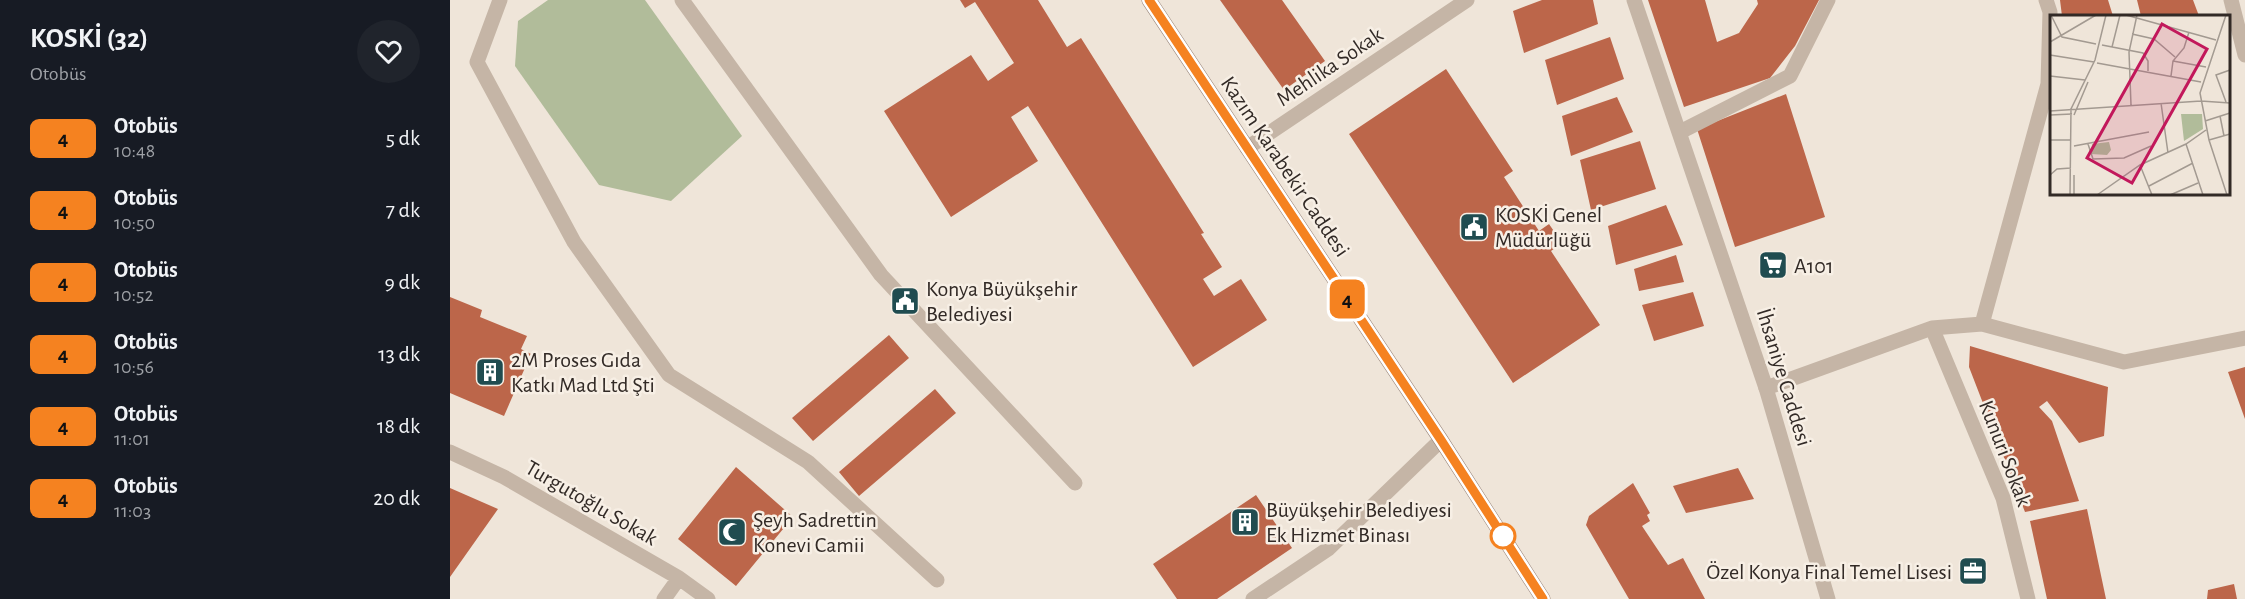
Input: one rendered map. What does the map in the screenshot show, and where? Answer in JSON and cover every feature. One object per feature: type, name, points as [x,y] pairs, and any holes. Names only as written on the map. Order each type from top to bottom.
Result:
[{"type":"main road","name":"Kazım Karabekir Caddesi","points":[[1149,0],[1441,440],[1543,599]]},
{"type":"street","points":[[500,0],[477,62],[574,242],[669,375],[808,462],[937,580]]},
{"type":"street","points":[[682,0],[881,275],[1075,483]]},
{"type":"street","name":"Mehlika Sokak","points":[[1246,148],[1467,0]]},
{"type":"street","name":"İhsaniye Caddesi","points":[[1634,0],[1766,388],[1828,599]]},
{"type":"street","points":[[1680,132],[1790,76],[1828,0]]},
{"type":"street","points":[[1982,324],[2048,84],[2050,12],[2046,0]]},
{"type":"street","points":[[2231,0],[2245,54]]},
{"type":"street","points":[[1766,388],[1932,328],[1982,324],[2124,362],[2245,338]]},
{"type":"street","name":"Kunuri Sokak","points":[[1932,328],[2002,498],[2028,599]]},
{"type":"street","points":[[1253,599],[1328,549],[1441,440]]},
{"type":"street","name":"Turgutoğlu Sokak","points":[[450,452],[504,477],[679,578],[708,599]]},
{"type":"street","points":[[664,599],[679,578]]},
{"type":"green space","points":[[548,0],[645,0],[742,136],[671,201],[599,185],[515,66],[518,21]]},
{"type":"building","points":[[960,0],[1038,0],[1067,47],[1081,38],[1204,233],[1201,234],[1222,267],[1203,279],[1214,296],[1241,279],[1267,320],[1193,367],[1028,106],[1011,117],[1038,161],[951,217],[884,111],[971,55],[988,81],[1014,63],[975,2],[965,8]]},
{"type":"building","points":[[1220,0],[1282,0],[1325,61],[1284,90]]},
{"type":"building","points":[[1542,0],[1593,0],[1598,24],[1524,53],[1513,11]]},
{"type":"building","points":[[1648,0],[1705,0],[1717,42],[1739,33],[1758,4],[1757,0],[1819,0],[1795,46],[1770,78],[1684,107]]},
{"type":"building","points":[[2060,0],[2108,0],[2113,15],[2062,15]]},
{"type":"building","points":[[2137,0],[2193,0],[2199,15],[2141,15]]},
{"type":"building","points":[[1610,37],[1624,79],[1557,105],[1545,60]]},
{"type":"building","name":"KOSKİ Genel Müdürlüğü","points":[[1446,69],[1513,171],[1504,177],[1539,231],[1549,224],[1562,243],[1551,251],[1600,325],[1513,383],[1349,134]]},
{"type":"building","points":[[1786,94],[1825,217],[1735,247],[1697,129]]},
{"type":"building","points":[[1617,97],[1633,132],[1571,156],[1562,116]]},
{"type":"building","points":[[1640,141],[1656,189],[1591,210],[1580,160]]},
{"type":"building","points":[[1666,205],[1683,245],[1616,265],[1608,226]]},
{"type":"building","points":[[1676,255],[1684,282],[1639,291],[1634,269]]},
{"type":"building","points":[[1693,292],[1704,326],[1654,341],[1642,305]]},
{"type":"building","name":"2M Proses Gıda Katkı Mad Ltd Şti","points":[[450,297],[482,310],[480,317],[527,336],[521,349],[531,354],[504,416],[450,393]]},
{"type":"building","points":[[889,335],[909,358],[813,441],[792,418]]},
{"type":"building","points":[[1970,346],[2108,387],[2104,436],[2079,443],[2047,401],[2039,407],[2052,421],[2079,501],[2025,512],[1969,367]]},
{"type":"building","points":[[2245,367],[2245,419],[2228,372]]},
{"type":"building","points":[[935,389],[956,413],[859,496],[839,472]]},
{"type":"building","name":"Şeyh Sadrettin Konevi Camii","points":[[736,467],[793,517],[736,586],[678,539]]},
{"type":"building","points":[[1738,468],[1754,499],[1686,513],[1673,486]]},
{"type":"building","points":[[1633,483],[1650,513],[1647,515],[1650,521],[1642,526],[1668,565],[1683,558],[1705,599],[1629,599],[1586,525],[1589,516]]},
{"type":"building","points":[[450,488],[498,509],[450,577]]},
{"type":"building","name":"Büyükşehir Belediyesi Ek Hizmet Binası","points":[[1256,495],[1292,548],[1217,599],[1177,599],[1153,564]]},
{"type":"building","points":[[2087,509],[2106,599],[2047,599],[2030,521]]},
{"type":"building","points":[[2234,584],[2237,599],[2207,599],[2208,590]]},
{"type":"bus line","name":"4","points":[[1149,0],[1441,440],[1543,599]]},
{"type":"place","name":"KOSKİ Genel Müdürlüğü","points":[[1474,227]]},
{"type":"place","name":"A101","points":[[1773,265]]},
{"type":"place","name":"Konya Büyükşehir Belediyesi","points":[[905,301]]},
{"type":"place","name":"2M Proses Gıda Katkı Mad Ltd Şti","points":[[490,372]]},
{"type":"place","name":"Büyükşehir Belediyesi Ek Hizmet Binası","points":[[1245,522]]},
{"type":"place","name":"Şeyh Sadrettin Konevi Camii","points":[[732,532]]},
{"type":"place","name":"Özel Konya Final Temel Lisesi","points":[[1973,571]]}]
